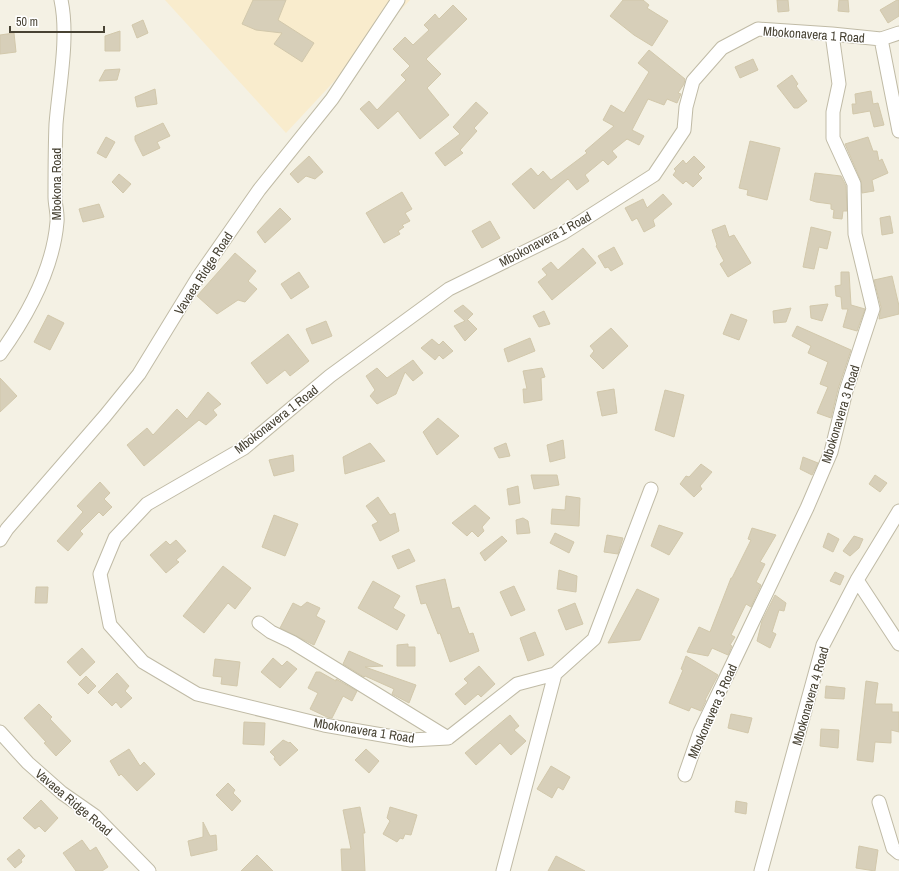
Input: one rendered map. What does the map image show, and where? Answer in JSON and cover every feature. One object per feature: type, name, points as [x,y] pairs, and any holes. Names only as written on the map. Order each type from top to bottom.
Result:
[{"type":"street","name":"Mbokona Road","points":[[0,354],[31,306],[44,275],[54,244],[58,220],[55,199],[56,126],[64,32],[61,0]]},
{"type":"street","name":"Vavaea Ridge Road","points":[[0,540],[7,529],[95,428],[139,374],[199,276],[259,190],[332,99],[398,0]]},
{"type":"street","name":"Mbokonavera 1 Road","points":[[448,738],[411,740],[324,724],[197,694],[143,662],[110,625],[100,574],[115,538],[147,504],[244,448],[330,376],[449,289],[563,233],[654,175],[684,130],[686,107],[693,81],[722,48],[758,29],[881,39]]},
{"type":"street","points":[[899,33],[881,39],[899,131]]},
{"type":"street","name":"Mbokonavera 3 Road","points":[[685,775],[700,732],[832,452],[846,391],[873,309],[855,234],[854,184],[833,138],[833,112],[839,84],[832,34]]},
{"type":"street","points":[[259,623],[271,632],[292,642],[448,738],[517,684],[555,674],[594,639],[651,489]]},
{"type":"street","name":"Mbokonavera 4 Road","points":[[762,871],[823,645],[857,580],[899,511]]},
{"type":"street","points":[[857,580],[899,644]]},
{"type":"street","points":[[503,871],[555,674]]},
{"type":"street","name":"Vavaea Ridge Road","points":[[0,732],[28,763],[62,793],[95,816],[149,871]]},
{"type":"street","points":[[879,802],[893,848],[899,853]]},
{"type":"shaded area","points":[[165,0],[410,0],[286,133]]},
{"type":"building","points":[[253,0],[286,0],[278,20],[314,43],[302,62],[274,44],[282,33],[256,30],[242,24]]},
{"type":"building","points":[[623,0],[643,0],[649,5],[647,8],[668,21],[652,46],[634,35],[610,16]]},
{"type":"building","points":[[777,0],[788,0],[789,11],[778,12]]},
{"type":"building","points":[[839,0],[848,0],[849,12],[838,11]]},
{"type":"building","points":[[899,0],[899,16],[888,23],[880,10]]},
{"type":"building","points":[[453,5],[467,19],[426,59],[441,74],[427,88],[449,115],[420,139],[398,111],[378,129],[360,109],[369,101],[377,110],[406,80],[401,75],[410,66],[393,49],[405,37],[413,45],[429,30],[424,25],[435,14],[439,19]]},
{"type":"building","points":[[143,20],[148,33],[137,38],[132,25]]},
{"type":"building","points":[[120,31],[120,51],[105,51],[105,36]]},
{"type":"building","points":[[14,33],[16,52],[0,54],[0,35]]},
{"type":"building","points":[[649,50],[685,79],[684,84],[678,93],[681,94],[677,103],[667,99],[664,105],[648,99],[632,130],[644,136],[639,145],[627,139],[612,151],[617,157],[608,165],[603,160],[585,175],[589,181],[577,190],[568,179],[534,209],[512,184],[531,168],[538,176],[543,171],[551,180],[587,153],[585,151],[614,126],[603,120],[611,105],[624,113],[649,72],[638,63]]},
{"type":"building","points":[[753,59],[758,70],[740,78],[735,67]]},
{"type":"building","points":[[120,69],[117,80],[99,81],[105,70]]},
{"type":"building","points":[[792,75],[798,84],[796,86],[807,101],[798,108],[794,108],[777,86]]},
{"type":"building","points":[[155,89],[157,104],[137,107],[135,97]]},
{"type":"building","points":[[871,91],[873,104],[878,103],[884,125],[874,127],[870,111],[853,114],[852,104],[856,104],[855,94]]},
{"type":"building","points":[[476,102],[488,113],[474,128],[477,131],[460,150],[463,153],[445,166],[435,153],[460,134],[453,127]]},
{"type":"building","points":[[163,123],[170,136],[157,142],[160,148],[143,156],[135,140],[135,136]]},
{"type":"building","points":[[106,137],[115,142],[106,158],[97,153]]},
{"type":"building","points":[[868,137],[873,151],[877,151],[879,161],[882,159],[888,173],[872,180],[874,191],[862,193],[861,181],[845,144]]},
{"type":"building","points":[[750,141],[780,148],[767,200],[747,195],[748,190],[739,188]]},
{"type":"building","points":[[309,156],[323,172],[315,179],[306,176],[298,183],[290,174]]},
{"type":"building","points":[[694,156],[705,167],[698,174],[702,178],[693,187],[686,181],[683,184],[673,175],[676,171],[674,169],[683,160],[686,164]]},
{"type":"building","points":[[815,173],[841,176],[846,186],[847,211],[843,211],[842,219],[833,218],[834,210],[831,209],[831,204],[810,200]]},
{"type":"building","points":[[119,174],[131,184],[123,193],[112,182]]},
{"type":"building","points":[[402,192],[412,209],[405,213],[410,221],[402,225],[404,227],[398,231],[400,234],[384,243],[366,213]]},
{"type":"building","points":[[663,194],[672,204],[653,220],[655,226],[644,232],[637,218],[632,221],[625,208],[643,199],[647,208]]},
{"type":"building","points":[[99,204],[104,217],[83,222],[79,209]]},
{"type":"building","points":[[280,208],[291,219],[265,243],[257,232]]},
{"type":"building","points":[[890,216],[893,233],[882,235],[880,218]]},
{"type":"building","points":[[490,221],[500,238],[482,248],[472,231]]},
{"type":"building","points":[[725,225],[729,237],[734,235],[751,263],[728,277],[720,264],[724,261],[716,246],[717,245],[712,230]]},
{"type":"building","points":[[811,227],[831,232],[827,249],[819,247],[814,269],[803,267]]},
{"type":"building","points":[[614,247],[623,264],[611,271],[608,267],[605,268],[598,256]]},
{"type":"building","points":[[583,248],[596,263],[552,300],[538,282],[547,275],[542,269],[551,262],[558,270]]},
{"type":"building","points":[[235,253],[256,271],[248,281],[257,289],[245,302],[238,300],[217,314],[197,296]]},
{"type":"building","points":[[299,272],[309,287],[291,299],[281,284]]},
{"type":"building","points":[[841,272],[849,272],[851,305],[865,309],[857,331],[843,327],[848,309],[842,309],[841,297],[836,296],[835,286],[841,285]]},
{"type":"building","points":[[892,276],[899,306],[899,314],[879,319],[881,307],[874,280]]},
{"type":"building","points":[[828,304],[822,321],[811,318],[810,306]]},
{"type":"building","points":[[463,305],[473,314],[467,320],[477,329],[465,341],[454,326],[465,321],[454,311]]},
{"type":"building","points":[[791,308],[786,322],[774,323],[773,311]]},
{"type":"building","points":[[544,311],[550,324],[539,327],[533,316]]},
{"type":"building","points":[[731,314],[747,320],[739,340],[723,334]]},
{"type":"building","points":[[48,315],[64,323],[50,350],[34,342]]},
{"type":"building","points":[[326,321],[332,336],[312,344],[306,329]]},
{"type":"building","points":[[797,326],[851,350],[838,389],[831,418],[817,413],[828,387],[820,384],[828,362],[808,353],[811,346],[792,336]]},
{"type":"building","points":[[611,328],[628,346],[603,369],[590,356],[594,351],[590,346]]},
{"type":"building","points":[[288,334],[309,361],[290,376],[285,370],[267,384],[251,363]]},
{"type":"building","points":[[530,338],[535,351],[508,362],[504,349]]},
{"type":"building","points":[[432,339],[439,345],[443,341],[453,351],[443,359],[439,355],[435,360],[421,348]]},
{"type":"building","points":[[413,360],[423,373],[413,381],[405,372],[396,394],[377,404],[370,396],[375,390],[366,376],[377,368],[387,378]]},
{"type":"building","points":[[542,368],[545,377],[541,378],[542,400],[524,403],[523,389],[527,389],[523,371]]},
{"type":"building","points":[[0,378],[17,396],[0,412]]},
{"type":"building","points":[[614,389],[617,413],[602,416],[597,392]]},
{"type":"building","points":[[665,390],[684,395],[674,437],[655,430]]},
{"type":"building","points":[[208,392],[221,404],[213,410],[217,415],[206,425],[199,420],[144,466],[127,445],[147,428],[153,435],[177,409],[187,419]]},
{"type":"building","points":[[438,418],[459,436],[437,455],[423,432]]},
{"type":"building","points":[[563,440],[565,458],[550,462],[547,445]]},
{"type":"building","points":[[370,443],[385,461],[345,474],[343,457]]},
{"type":"building","points":[[506,443],[510,456],[499,458],[494,448]]},
{"type":"building","points":[[293,455],[294,471],[274,476],[269,460]]},
{"type":"building","points":[[803,457],[818,463],[812,475],[800,469]]},
{"type":"building","points":[[701,464],[712,472],[700,486],[702,489],[694,497],[680,484],[686,476],[689,477]]},
{"type":"building","points":[[531,475],[557,475],[559,485],[534,489]]},
{"type":"building","points":[[875,475],[887,483],[880,492],[869,484]]},
{"type":"building","points":[[100,482],[110,493],[104,499],[112,507],[103,516],[99,512],[80,531],[83,534],[68,551],[57,541],[83,512],[77,506]]},
{"type":"building","points":[[518,486],[520,503],[509,505],[507,489]]},
{"type":"building","points":[[566,496],[580,498],[579,526],[551,524],[552,509],[565,510]]},
{"type":"building","points":[[378,497],[390,515],[395,513],[399,531],[380,541],[372,525],[378,522],[366,506]]},
{"type":"building","points":[[475,505],[490,518],[482,527],[484,531],[478,537],[472,531],[467,536],[452,523]]},
{"type":"building","points":[[274,515],[298,524],[285,556],[262,547]]},
{"type":"building","points":[[523,518],[528,521],[530,533],[517,534],[516,520]]},
{"type":"building","points":[[659,525],[683,533],[669,555],[651,546]]},
{"type":"building","points":[[752,528],[776,535],[760,562],[765,564],[756,582],[761,585],[751,607],[746,604],[731,635],[735,637],[730,645],[732,646],[728,655],[712,648],[708,656],[687,652],[699,627],[710,632],[731,578],[751,540],[748,539]]},
{"type":"building","points":[[555,533],[574,542],[569,553],[550,543]]},
{"type":"building","points":[[828,533],[839,539],[833,552],[823,547]]},
{"type":"building","points":[[607,535],[623,538],[618,554],[604,552]]},
{"type":"building","points":[[502,536],[507,541],[485,561],[480,553]]},
{"type":"building","points":[[854,536],[863,539],[859,548],[850,556],[843,551]]},
{"type":"building","points":[[176,540],[186,551],[176,560],[179,562],[166,573],[150,555],[166,541],[170,545]]},
{"type":"building","points":[[409,549],[415,561],[398,569],[392,556]]},
{"type":"building","points":[[223,566],[251,588],[235,609],[228,603],[204,633],[183,616]]},
{"type":"building","points":[[559,570],[577,576],[576,592],[557,589]]},
{"type":"building","points":[[835,572],[844,576],[840,585],[830,581]]},
{"type":"building","points":[[445,579],[452,609],[459,607],[469,634],[473,633],[479,651],[450,662],[440,633],[438,634],[426,603],[421,604],[416,586]]},
{"type":"building","points":[[373,581],[400,596],[393,608],[405,615],[397,630],[358,608]]},
{"type":"building","points":[[514,586],[525,610],[511,616],[500,592]]},
{"type":"building","points":[[36,587],[48,587],[47,603],[35,603]]},
{"type":"building","points":[[637,589],[659,599],[640,640],[608,643]]},
{"type":"building","points":[[775,595],[786,603],[784,611],[779,610],[772,632],[776,634],[770,648],[757,641],[762,621]]},
{"type":"building","points":[[307,602],[320,608],[316,616],[325,621],[314,645],[280,628],[293,603],[301,607]]},
{"type":"building","points":[[575,603],[583,624],[566,630],[558,610]]},
{"type":"building","points":[[535,632],[544,655],[528,661],[520,638]]},
{"type":"building","points":[[408,644],[408,647],[415,647],[415,666],[397,666],[397,645]]},
{"type":"building","points":[[82,648],[95,662],[80,676],[67,662]]},
{"type":"building","points":[[349,651],[383,666],[365,667],[416,685],[409,703],[392,694],[394,689],[365,676],[364,677],[343,664]]},
{"type":"building","points":[[686,656],[718,675],[701,711],[691,707],[689,711],[669,703],[683,670],[681,669]]},
{"type":"building","points":[[273,658],[282,666],[287,661],[297,669],[280,688],[261,672]]},
{"type":"building","points":[[215,659],[240,662],[237,686],[221,684],[222,677],[213,676]]},
{"type":"building","points":[[479,666],[495,684],[481,697],[478,694],[465,705],[455,694],[468,683],[464,679]]},
{"type":"building","points":[[316,672],[320,672],[336,681],[336,679],[357,691],[352,701],[343,696],[332,718],[310,709],[318,693],[308,688]]},
{"type":"building","points":[[117,673],[129,686],[125,691],[132,698],[121,708],[116,702],[112,706],[98,692]]},
{"type":"building","points":[[86,676],[96,686],[88,694],[78,684]]},
{"type":"building","points":[[866,681],[878,683],[875,704],[892,704],[892,712],[899,712],[899,732],[891,730],[891,743],[875,742],[873,762],[857,760]]},
{"type":"building","points":[[826,686],[845,688],[844,699],[825,698]]},
{"type":"building","points":[[39,704],[52,717],[50,719],[71,741],[56,756],[44,743],[46,742],[24,718]]},
{"type":"building","points":[[731,714],[752,718],[748,733],[728,728]]},
{"type":"building","points":[[510,715],[519,726],[514,730],[526,741],[511,755],[500,743],[476,765],[465,753]]},
{"type":"building","points":[[244,722],[265,723],[264,745],[243,744]]},
{"type":"building","points":[[821,729],[839,730],[838,748],[820,746]]},
{"type":"building","points":[[283,740],[289,743],[290,742],[298,750],[280,766],[270,752]]},
{"type":"building","points":[[129,749],[140,766],[144,762],[155,774],[137,791],[121,774],[119,776],[110,761]]},
{"type":"building","points":[[366,749],[379,761],[369,773],[355,760]]},
{"type":"building","points":[[551,766],[570,777],[563,790],[558,787],[552,798],[537,789]]},
{"type":"building","points":[[228,783],[235,790],[233,793],[241,801],[232,811],[216,795]]},
{"type":"building","points":[[41,800],[58,818],[45,832],[39,826],[35,829],[23,818]]},
{"type":"building","points":[[736,801],[747,803],[746,814],[735,812]]},
{"type":"building","points":[[360,807],[365,833],[363,833],[365,871],[342,871],[341,849],[351,849],[343,810]]},
{"type":"building","points":[[390,807],[417,815],[411,835],[405,834],[403,839],[400,838],[397,842],[383,834],[390,821],[387,818]]},
{"type":"building","points":[[203,822],[210,836],[216,835],[217,850],[191,856],[188,841],[203,837]]},
{"type":"building","points":[[82,840],[90,851],[96,847],[108,867],[102,871],[76,871],[63,853]]},
{"type":"building","points":[[859,846],[878,850],[875,871],[856,868]]},
{"type":"building","points":[[19,849],[25,856],[21,860],[22,862],[15,868],[7,859]]},
{"type":"building","points":[[257,855],[273,871],[241,871]]},
{"type":"building","points":[[556,856],[585,871],[548,871]]}]
